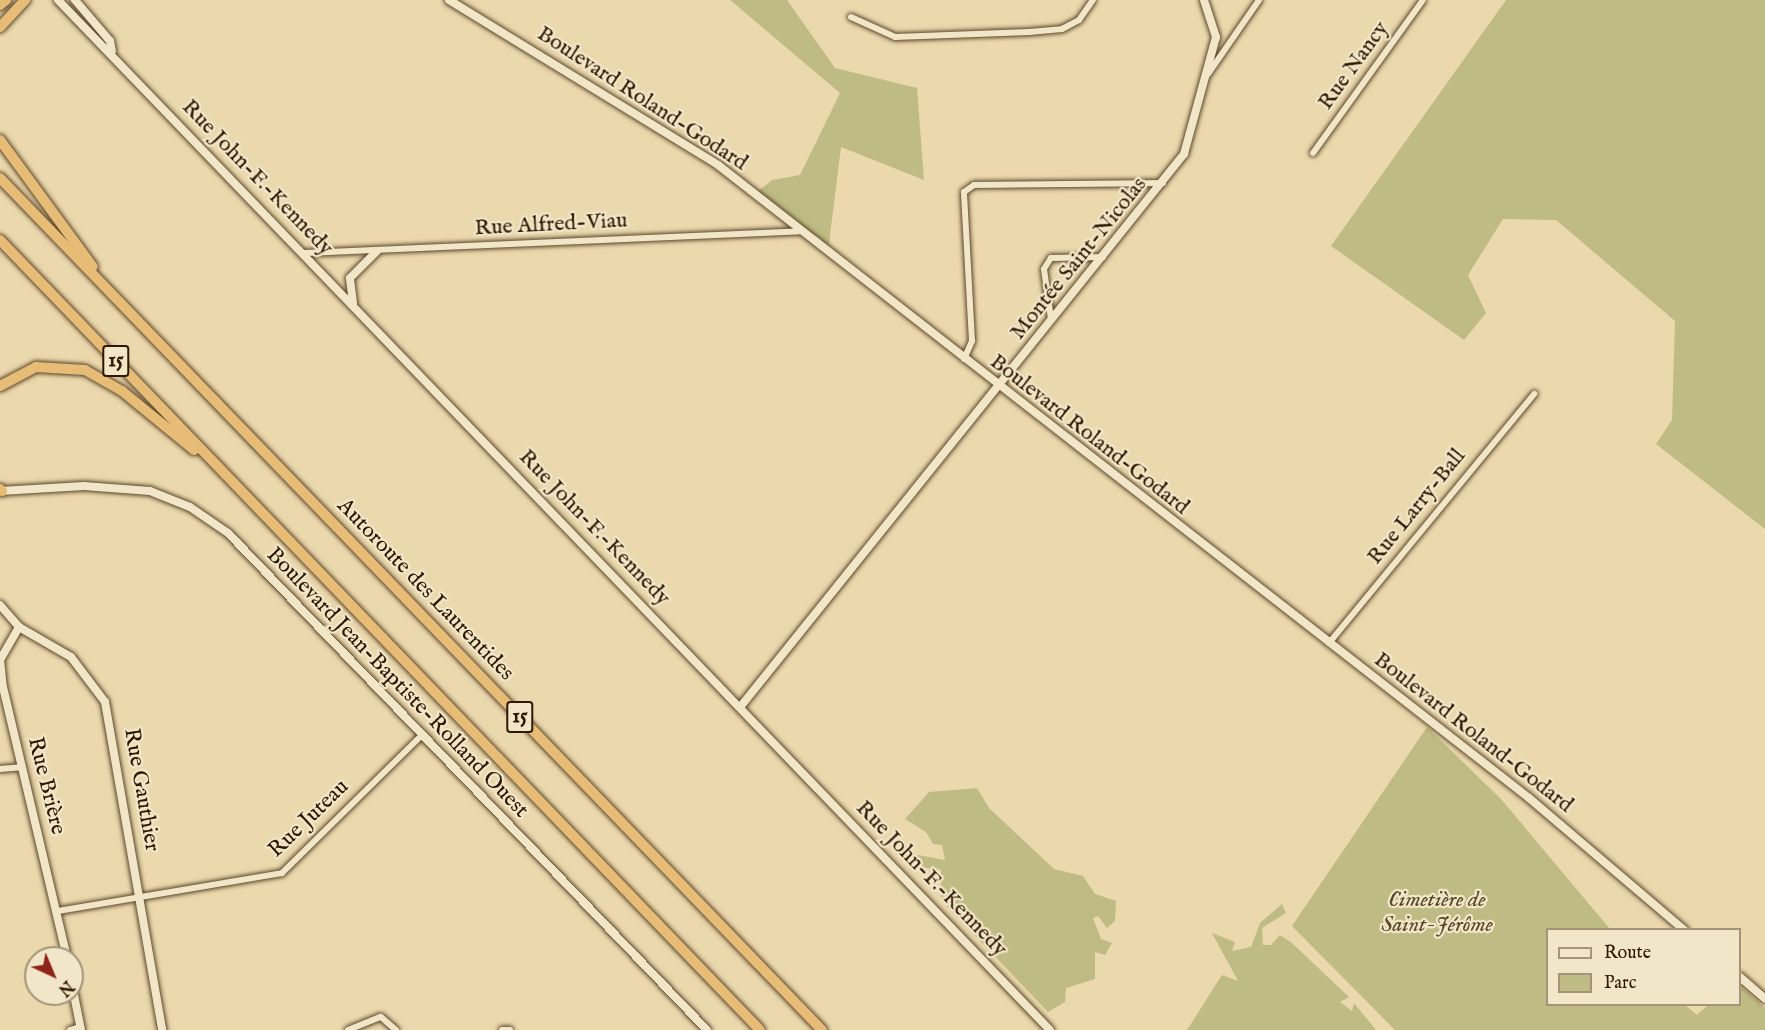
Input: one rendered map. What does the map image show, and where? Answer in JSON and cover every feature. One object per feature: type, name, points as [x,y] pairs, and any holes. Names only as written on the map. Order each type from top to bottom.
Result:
[{"type":"highway","points":[[0,5],[6,0]]},
{"type":"highway","points":[[0,27],[24,0]]},
{"type":"highway","points":[[0,140],[118,301]]},
{"type":"highway","name":"Autoroute des Laurentides","points":[[0,178],[822,1030]]},
{"type":"highway","name":"15","points":[[0,240],[760,1030]]},
{"type":"highway","points":[[0,386],[42,366],[93,374],[232,481]]},
{"type":"street","name":"Rue John-F.-Kennedy","points":[[58,0],[103,49],[112,51]]},
{"type":"street","name":"Rue John-F.-Kennedy","points":[[75,0],[110,41],[112,51],[303,253],[1050,1030]]},
{"type":"street","name":"Boulevard Roland-Godard","points":[[449,0],[686,143],[1529,798],[1682,928]]},
{"type":"street","points":[[851,18],[895,37],[1029,32],[1079,21],[1093,0]]},
{"type":"street","name":"Montée Saint-Nicolas","points":[[741,706],[1000,388],[1163,183],[1195,129],[1216,37],[1204,0]]},
{"type":"street","points":[[1207,75],[1259,0]]},
{"type":"street","name":"Rue Nancy","points":[[1313,153],[1423,0]]},
{"type":"street","points":[[963,360],[972,341],[964,192],[974,185],[1163,183]]},
{"type":"street","name":"Rue Alfred-Viau","points":[[303,253],[800,231]]},
{"type":"street","points":[[355,306],[350,278],[377,251]]},
{"type":"street","points":[[1052,320],[1044,269],[1051,258],[1103,257]]},
{"type":"street","name":"Rue Larry-Ball","points":[[1329,643],[1534,394]]},
{"type":"street","name":"Boulevard Jean-Baptiste-Rolland Ouest","points":[[1,490],[132,488],[190,507],[228,533],[706,1030]]},
{"type":"street","name":"Rue Gauthier","points":[[0,605],[19,627],[71,657],[105,702],[141,894],[162,1030]]},
{"type":"street","name":"Rue Brière","points":[[19,627],[0,660],[21,767],[64,946]]},
{"type":"street","name":"Rue Juteau","points":[[57,911],[141,894],[282,873],[423,734]]},
{"type":"street","points":[[0,768],[21,767]]},
{"type":"street","points":[[1741,978],[1765,999]]},
{"type":"street","points":[[70,1030],[80,1028],[76,1006]]},
{"type":"street","points":[[348,1030],[381,1017],[396,1030]]},
{"type":"green space","points":[[730,0],[787,0],[835,68],[917,88],[924,180],[841,147],[828,251],[756,193],[772,180],[800,175],[840,93]]},
{"type":"green space","points":[[1506,0],[1765,0],[1765,529],[1656,444],[1672,420],[1675,321],[1556,220],[1503,219],[1468,275],[1486,313],[1464,340],[1331,246]]},
{"type":"green space","name":"Cimetière de Saint-Jérôme","points":[[1427,727],[1501,799],[1609,928],[1546,928],[1546,1006],[1686,1006],[1697,1015],[1707,1006],[1741,1006],[1741,987],[1765,1008],[1765,1030],[1395,1030],[1292,926]]},
{"type":"green space","points":[[977,788],[989,808],[1054,869],[1083,876],[1095,894],[1116,901],[1115,921],[1107,928],[1098,916],[1093,918],[1101,939],[1112,943],[1105,955],[1095,952],[1095,979],[1066,988],[1065,1002],[1048,1012],[941,900],[941,870],[907,865],[902,852],[945,860],[942,845],[933,844],[926,832],[905,819],[929,792]]},
{"type":"green space","points":[[1282,904],[1286,913],[1262,928],[1263,945],[1271,945],[1280,935],[1292,943],[1349,997],[1340,1002],[1352,1011],[1354,1003],[1376,1030],[1187,1030],[1222,975],[1238,981],[1212,933],[1235,942],[1232,951],[1251,947],[1260,923]]}]
